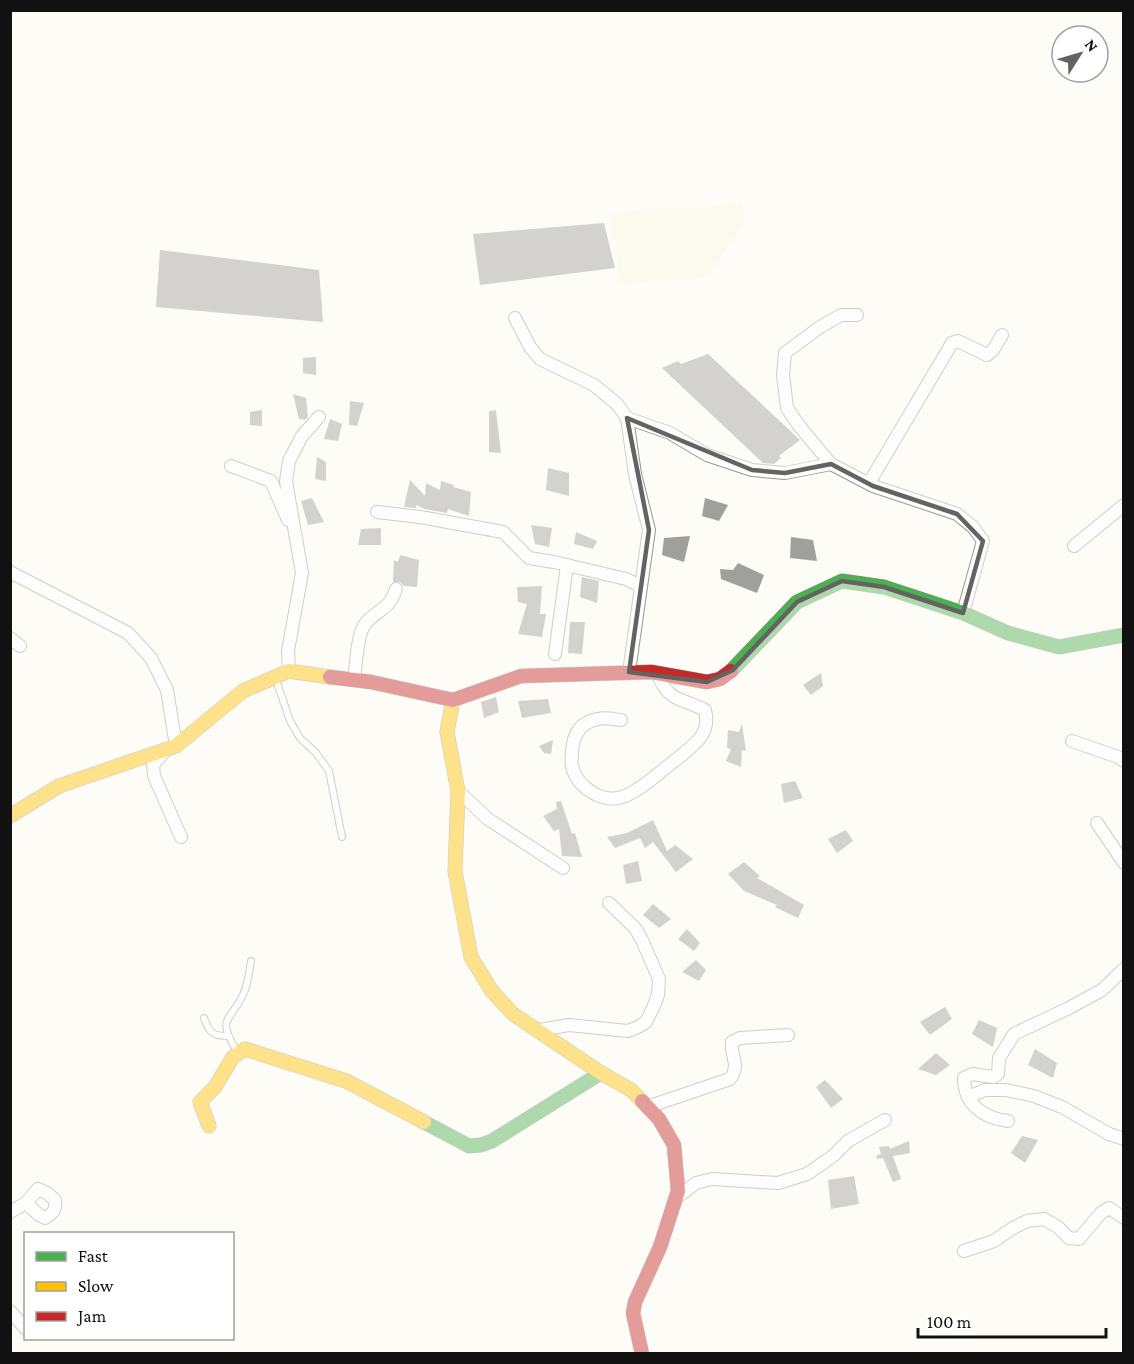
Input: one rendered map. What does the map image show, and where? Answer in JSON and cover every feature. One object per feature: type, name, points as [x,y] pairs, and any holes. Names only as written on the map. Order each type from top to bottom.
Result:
[{"type":"street","points":[[857,315],[841,315],[820,327],[785,353],[783,375],[787,408],[831,464],[869,483],[957,514],[973,526],[982,541],[963,614]]},
{"type":"street","points":[[515,318],[530,347],[540,359],[594,384],[616,404],[627,418],[635,474],[650,530],[629,672]]},
{"type":"street","points":[[869,483],[952,343],[958,341],[987,355],[1002,335]]},
{"type":"street","points":[[289,671],[288,651],[302,573],[286,481],[289,461],[302,436],[319,417]]},
{"type":"street","points":[[627,418],[670,434],[707,456],[752,470],[784,473],[831,464]]},
{"type":"street","points":[[231,466],[271,481],[297,540]]},
{"type":"street","points":[[1074,546],[1124,505]]},
{"type":"street","points":[[377,512],[502,532],[529,558],[626,579],[640,586]]},
{"type":"street","points":[[555,654],[567,565]]},
{"type":"street","points":[[10,572],[128,633],[151,658],[167,690],[171,748]]},
{"type":"street","points":[[181,837],[154,776],[153,765],[243,691],[289,671],[354,680],[453,700],[521,676],[601,675],[629,672],[657,673],[707,682],[720,679],[733,670],[797,602],[842,581],[884,587],[963,614],[1008,633],[1059,648],[1121,641]]},
{"type":"street","points":[[354,680],[362,630],[375,615],[383,611],[396,589]]},
{"type":"street","points":[[621,720],[599,718],[584,724],[578,730],[573,743],[572,765],[582,785],[605,799],[624,797],[644,784],[704,735],[707,718],[705,710],[672,697],[662,686],[657,673]]},
{"type":"street","points":[[453,700],[447,732],[458,791],[455,871],[471,957],[491,990],[513,1014],[601,1073],[631,1090],[659,1119],[674,1145],[678,1191],[660,1247],[635,1302],[633,1312],[642,1353]]},
{"type":"street","points":[[1072,741],[1124,761]]},
{"type":"street","points":[[10,816],[58,786],[171,748]]},
{"type":"street","points":[[458,791],[488,819],[563,868]]},
{"type":"street","points":[[1097,823],[1124,863]]},
{"type":"street","points":[[539,1030],[569,1025],[628,1031],[646,1022],[658,995],[659,979],[634,927],[609,903]]},
{"type":"street","points":[[1008,1121],[991,1119],[974,1108],[964,1089],[964,1078],[973,1074],[993,1077],[998,1074],[999,1058],[1014,1034],[1102,990],[1124,969]]},
{"type":"street","points":[[647,1107],[730,1079],[735,1072],[736,1063],[731,1047],[732,1042],[740,1038],[788,1035]]},
{"type":"street","points":[[209,1126],[200,1102],[202,1097],[210,1092],[237,1052],[245,1049],[346,1081],[469,1146],[492,1141],[601,1073]]},
{"type":"street","points":[[968,1097],[985,1090],[1006,1090],[1034,1096],[1062,1107],[1109,1134],[1124,1139]]},
{"type":"street","points":[[675,1199],[696,1183],[712,1179],[778,1183],[807,1174],[833,1156],[848,1141],[885,1120]]},
{"type":"street","points":[[10,1212],[26,1203]]},
{"type":"street","points":[[964,1251],[994,1241],[1028,1221],[1044,1219],[1058,1227],[1069,1238],[1079,1239],[1101,1213],[1109,1208],[1124,1218]]},
{"type":"street","points":[[10,1311],[24,1327]]},
{"type":"lane","points":[[275,677],[290,721],[300,738],[316,753],[329,771],[342,837]]},
{"type":"lane","points":[[237,1052],[225,1031],[227,1017],[242,998],[247,986],[251,961]]},
{"type":"lane","points":[[204,1018],[209,1032],[216,1036],[228,1036]]},
{"type":"highlighted area","points":[[627,418],[752,470],[785,473],[831,464],[873,486],[957,514],[983,541],[963,613],[884,587],[842,581],[797,602],[733,670],[707,682],[629,672],[649,530]]},
{"type":"shaded area","points":[[742,203],[745,222],[708,276],[620,285],[611,213]]},
{"type":"building","points":[[604,223],[615,268],[480,285],[473,234]]},
{"type":"building","points":[[160,250],[319,270],[323,322],[156,307]]},
{"type":"building","points":[[708,354],[800,440],[779,456],[781,458],[774,464],[763,463],[662,368],[678,361],[681,364]]},
{"type":"building","points":[[316,357],[316,375],[303,373],[303,358]]},
{"type":"building","points":[[293,394],[306,398],[308,417],[305,420],[299,419]]},
{"type":"building","points":[[350,401],[364,403],[357,426],[349,425]]},
{"type":"building","points":[[262,410],[262,426],[250,425],[250,412]]},
{"type":"building","points":[[496,410],[501,453],[489,452],[489,411]]},
{"type":"building","points":[[330,419],[342,424],[338,441],[324,439]]},
{"type":"building","points":[[317,457],[326,462],[326,481],[315,479]]},
{"type":"building","points":[[548,468],[569,473],[569,496],[546,490]]},
{"type":"building","points":[[410,480],[425,496],[426,483],[440,490],[441,481],[471,492],[469,516],[448,509],[447,513],[416,505],[416,508],[404,507]]},
{"type":"building","points":[[312,498],[324,522],[308,525],[301,501]]},
{"type":"building","points":[[705,498],[728,505],[719,521],[702,516]]},
{"type":"building","points":[[531,525],[552,528],[549,547],[535,544]]},
{"type":"building","points":[[381,528],[381,545],[358,545],[361,529]]},
{"type":"building","points":[[576,532],[597,541],[593,549],[574,544]]},
{"type":"building","points":[[690,536],[684,562],[662,555],[664,538]]},
{"type":"building","points":[[791,537],[813,540],[817,561],[790,558]]},
{"type":"building","points":[[400,555],[419,560],[417,587],[393,582],[394,560],[398,562]]},
{"type":"building","points":[[738,563],[764,575],[757,593],[721,579],[720,569],[733,570]]},
{"type":"building","points":[[582,577],[599,581],[597,603],[580,597]]},
{"type":"building","points":[[542,586],[540,614],[546,614],[542,637],[518,634],[527,604],[518,602],[517,587]]},
{"type":"building","points":[[570,622],[585,622],[582,654],[568,653]]},
{"type":"building","points":[[821,673],[823,686],[811,695],[803,685]]},
{"type":"building","points":[[496,697],[499,712],[484,718],[481,702]]},
{"type":"building","points":[[548,699],[551,713],[522,718],[518,701]]},
{"type":"building","points":[[742,724],[746,751],[742,750],[741,767],[726,761],[731,749],[727,748],[728,730],[739,732]]},
{"type":"building","points":[[553,740],[551,754],[544,753],[539,746]]},
{"type":"building","points":[[795,781],[803,798],[784,803],[781,784]]},
{"type":"building","points":[[561,801],[572,834],[575,833],[582,857],[562,856],[559,829],[554,831],[543,816],[557,809],[556,802]]},
{"type":"building","points":[[653,820],[667,851],[675,845],[693,859],[676,872],[653,842],[645,848],[640,838],[615,848],[607,837],[627,833]]},
{"type":"building","points":[[846,830],[853,841],[837,853],[828,839]]},
{"type":"building","points":[[638,861],[642,881],[626,884],[623,865]]},
{"type":"building","points":[[744,862],[760,876],[757,878],[804,905],[798,918],[775,907],[777,905],[744,891],[728,874]]},
{"type":"building","points":[[653,904],[671,919],[659,928],[643,915]]},
{"type":"building","points":[[687,929],[700,943],[694,951],[678,939]]},
{"type":"building","points":[[696,960],[706,970],[699,981],[682,972]]},
{"type":"building","points":[[945,1007],[952,1019],[930,1035],[920,1022]]},
{"type":"building","points":[[979,1020],[997,1028],[993,1047],[972,1034]]},
{"type":"building","points":[[1035,1049],[1057,1063],[1053,1078],[1028,1065]]},
{"type":"building","points":[[936,1053],[950,1065],[936,1075],[918,1069]]},
{"type":"building","points":[[825,1080],[843,1099],[831,1108],[816,1087]]},
{"type":"building","points":[[1022,1136],[1038,1140],[1025,1163],[1011,1153]]},
{"type":"building","points":[[909,1141],[910,1153],[893,1156],[901,1179],[893,1182],[883,1158],[877,1159],[876,1156],[881,1154],[879,1147],[889,1146],[890,1149]]},
{"type":"building","points":[[854,1176],[859,1204],[831,1209],[828,1180]]},
{"type":"traffic: fast","points":[[731,671],[797,602],[842,581],[884,587],[963,613],[1008,633],[1059,647],[1124,635]]},
{"type":"traffic: fast","points":[[424,1122],[469,1146],[481,1145],[492,1141],[601,1073]]},
{"type":"traffic: slow","points":[[10,816],[59,786],[176,746],[243,691],[289,671],[330,677]]},
{"type":"traffic: slow","points":[[453,700],[447,732],[458,791],[455,871],[471,957],[491,990],[513,1014],[601,1073],[631,1090],[642,1101]]},
{"type":"traffic: slow","points":[[209,1126],[200,1102],[215,1087],[233,1057],[245,1049],[346,1081],[424,1122]]},
{"type":"traffic: jam","points":[[330,677],[371,682],[453,700],[521,676],[651,672],[707,682],[720,679],[731,671]]},
{"type":"traffic: jam","points":[[642,1101],[659,1119],[674,1145],[678,1191],[660,1247],[635,1302],[633,1313],[642,1354]]}]
